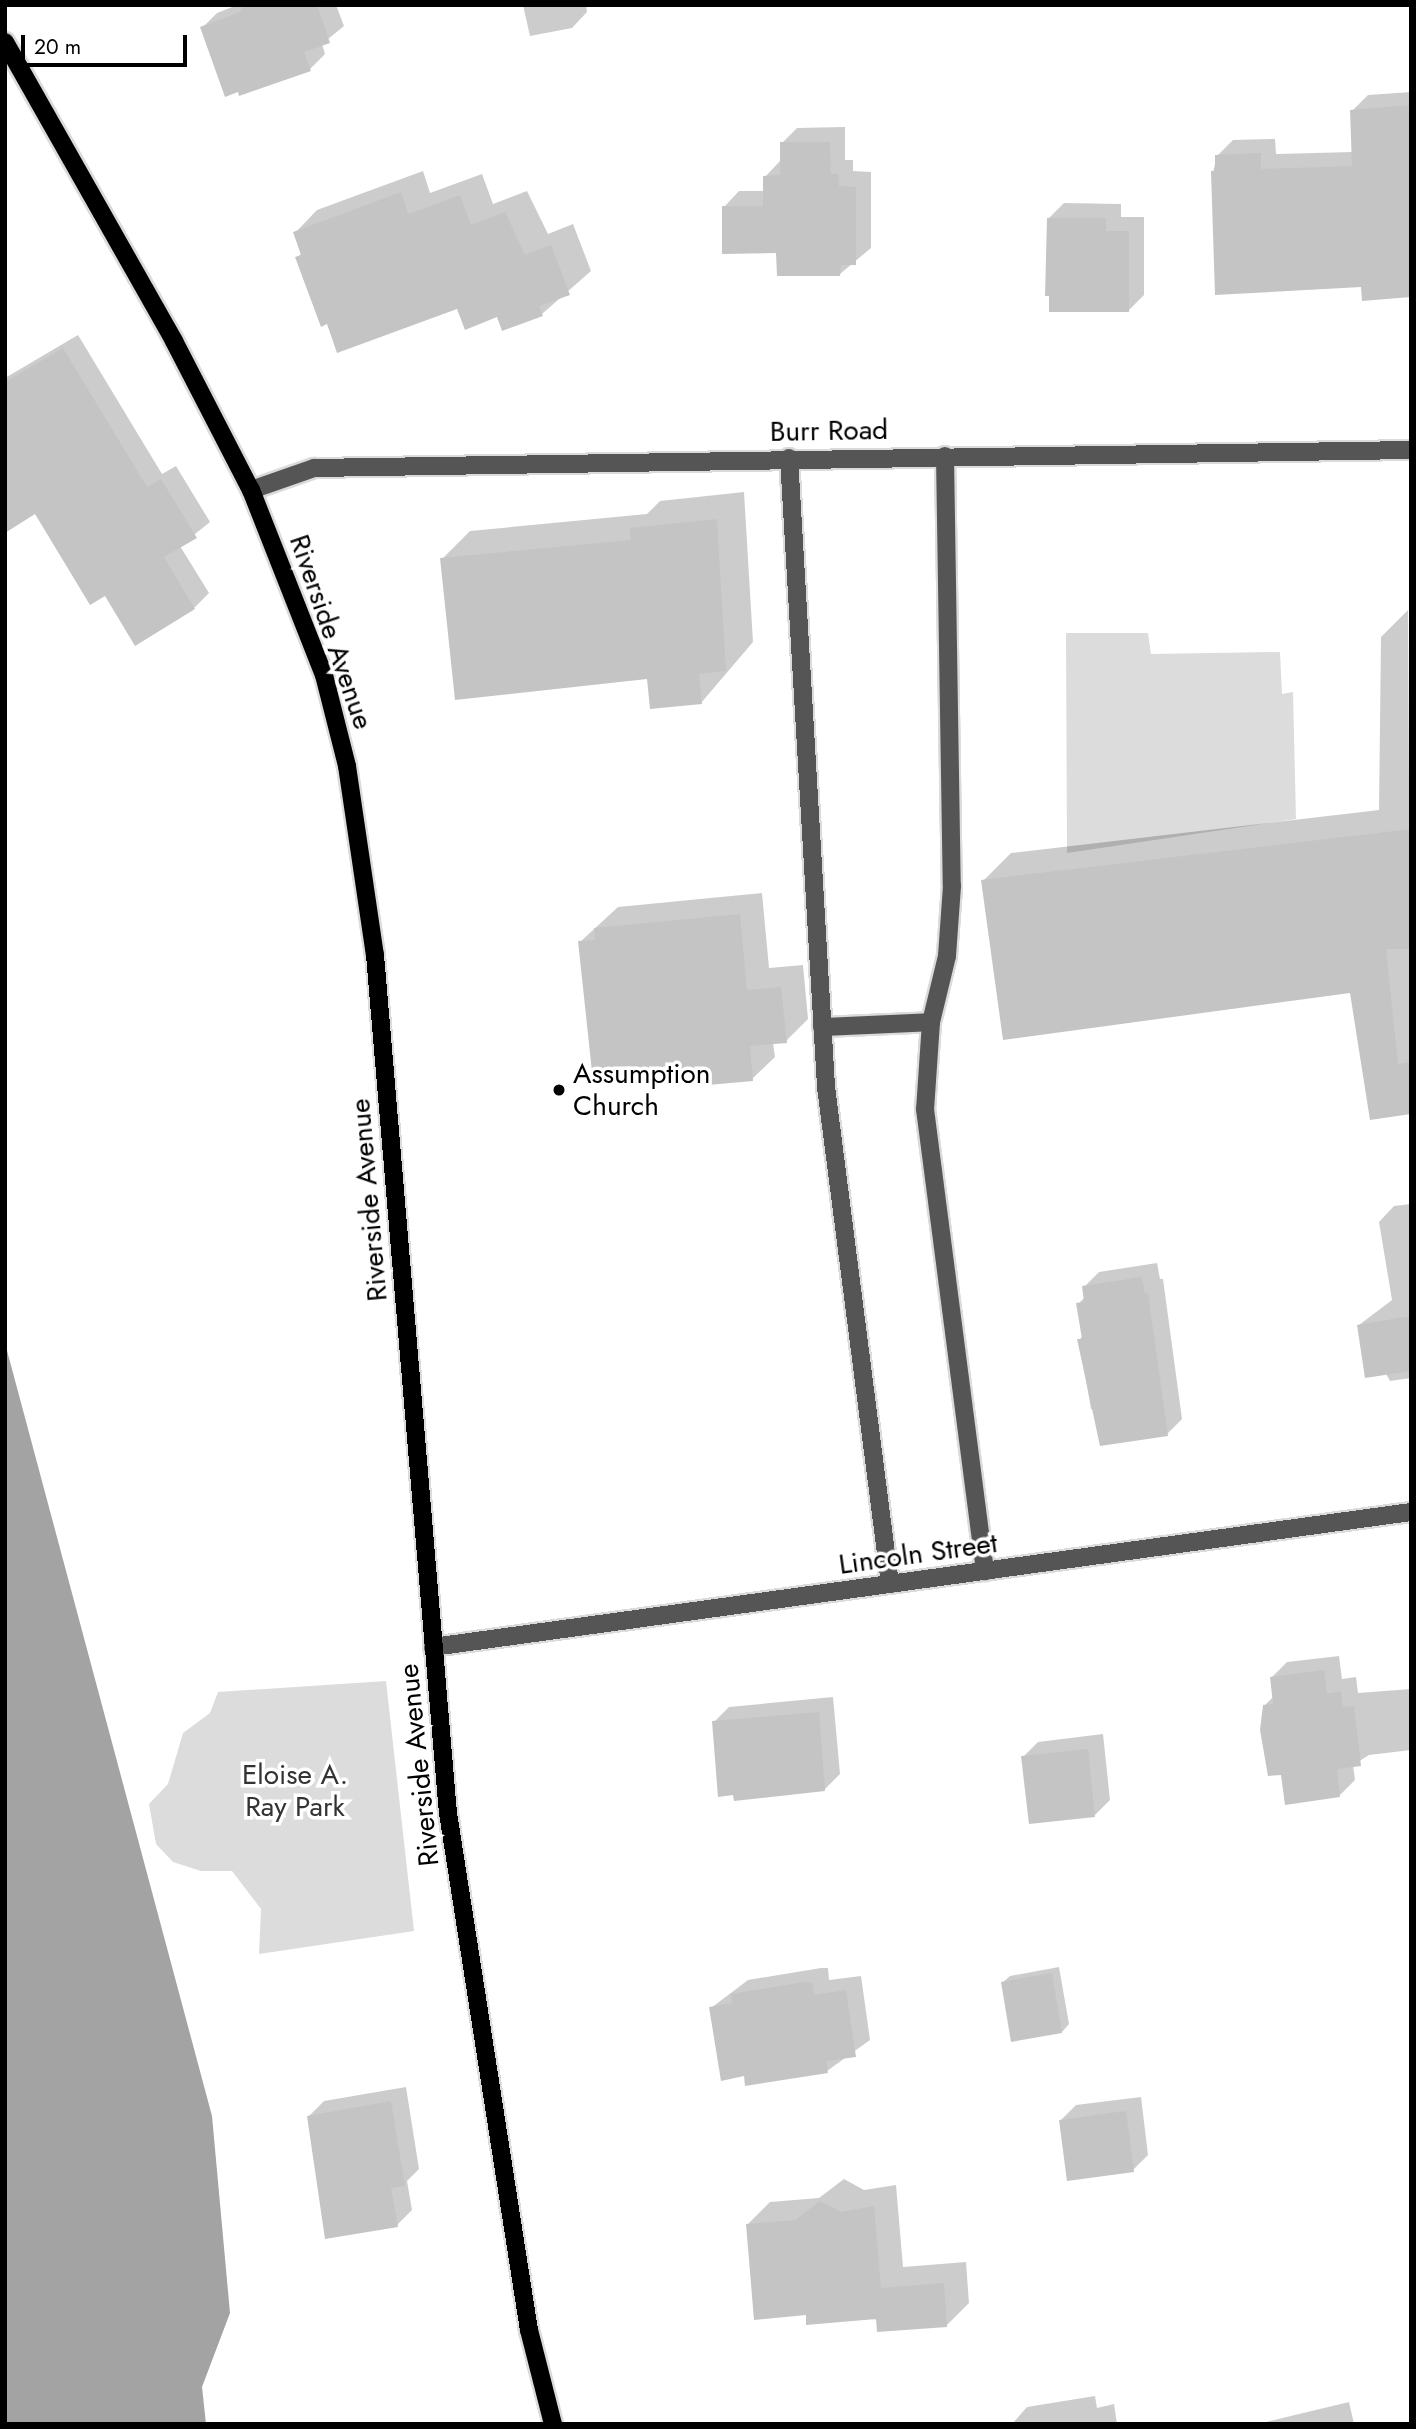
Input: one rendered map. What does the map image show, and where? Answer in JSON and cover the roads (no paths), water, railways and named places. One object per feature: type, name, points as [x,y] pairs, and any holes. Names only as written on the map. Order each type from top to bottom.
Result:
[{"type":"main road","name":"Riverside Avenue","points":[[5,43],[174,341],[251,490],[324,675],[353,803],[375,955],[448,1813],[472,1983],[529,2330],[553,2424]]},
{"type":"street","name":"Burr Road","points":[[251,490],[314,468],[789,458],[1411,450]]},
{"type":"street","points":[[945,456],[952,886],[947,956],[931,1022],[925,1109],[985,1571]]},
{"type":"street","points":[[789,458],[822,1027],[890,1584]]},
{"type":"street","points":[[822,1027],[931,1022]]},
{"type":"street","name":"Lincoln Street","points":[[433,1647],[1411,1512]]},
{"type":"place","name":"Assumption Church","points":[[559,1090]]},
{"type":"park label","name":"Eloise A. Ray Park","points":[[295,1791]]}]
